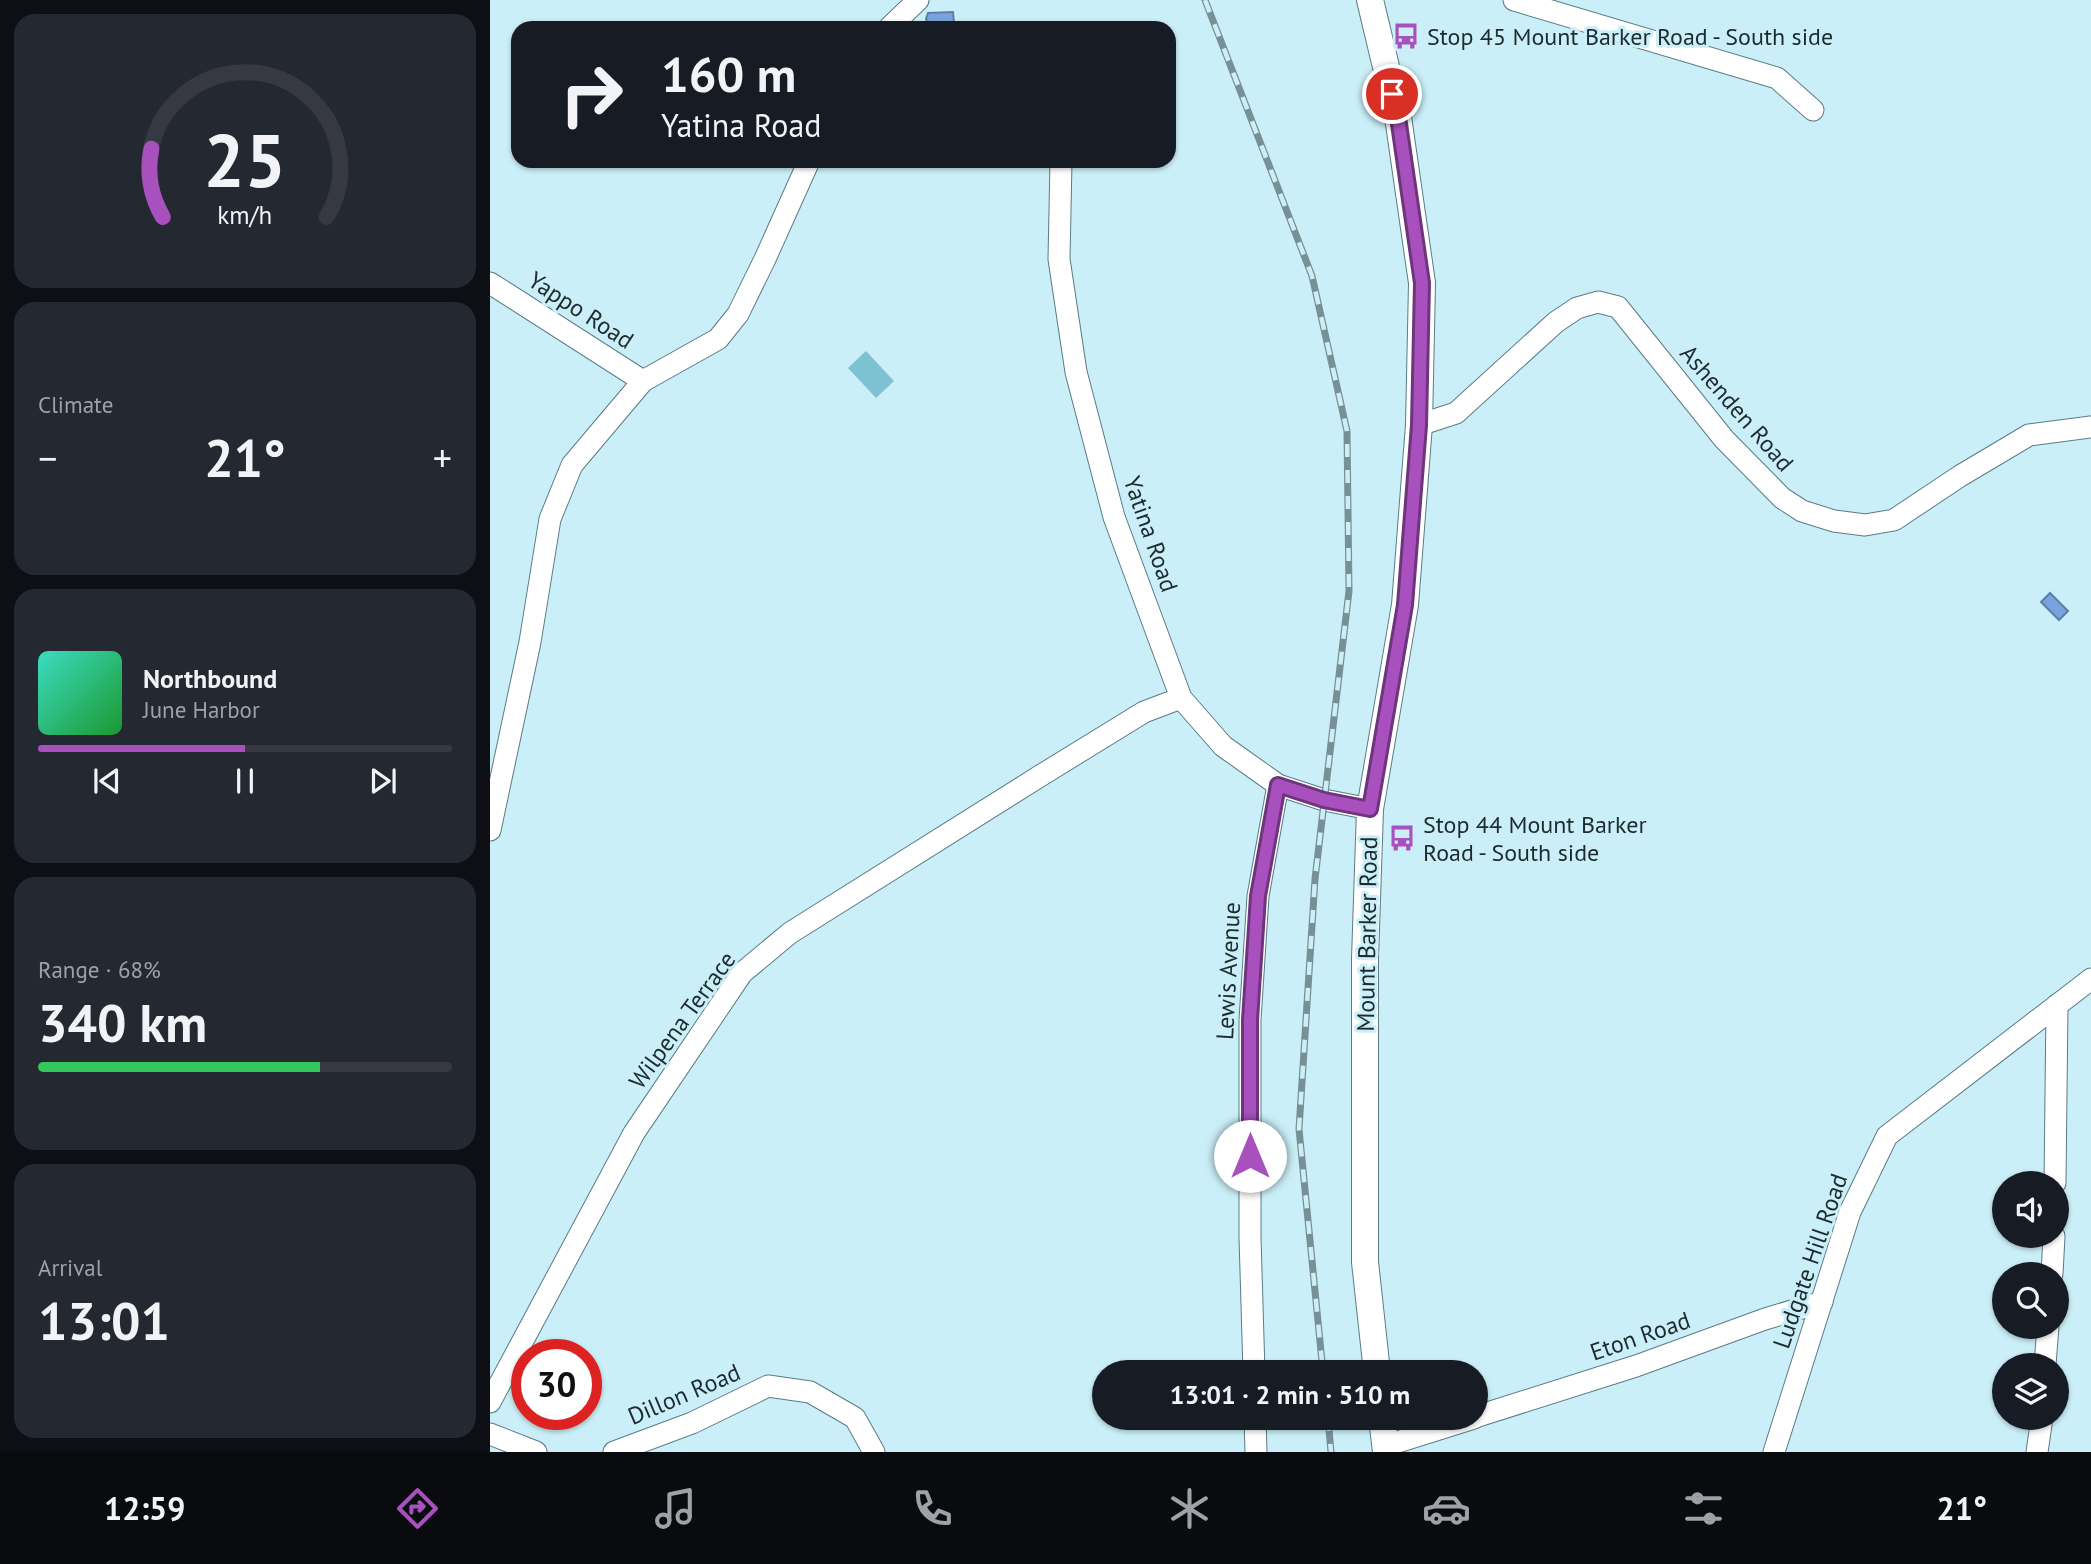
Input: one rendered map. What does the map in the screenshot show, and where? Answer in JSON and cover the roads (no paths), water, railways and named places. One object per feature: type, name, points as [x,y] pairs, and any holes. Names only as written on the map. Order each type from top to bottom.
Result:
[{"type":"main road","name":"Mount Barker Road","points":[[1370,0],[1398,117],[1422,283],[1419,425],[1405,605],[1370,809],[1365,973],[1365,1262],[1376,1360]]},
{"type":"main road","points":[[1383,1430],[1385,1449]]},
{"type":"street","points":[[897,21],[918,0]]},
{"type":"street","points":[[1514,0],[1777,78],[1813,110]]},
{"type":"street","points":[[490,830],[530,642],[550,519],[572,465],[643,381],[718,339],[738,314],[806,168]]},
{"type":"street","name":"Yatina Road","points":[[1061,168],[1059,258],[1076,372],[1114,517],[1181,698],[1223,746],[1278,785],[1324,800],[1370,809]]},
{"type":"street","name":"Yappo Road","points":[[490,283],[643,381]]},
{"type":"street","name":"Ashenden Road","points":[[1419,425],[1456,412],[1556,322],[1577,308],[1598,302],[1618,307],[1724,439],[1782,498],[1802,511],[1833,521],[1865,525],[1894,520],[2029,435],[2091,427]]},
{"type":"street","name":"Wilpena Terrace","points":[[490,1402],[634,1133],[742,973],[790,933],[1040,776],[1144,712],[1181,698]]},
{"type":"street","name":"Lewis Avenue","points":[[1254,1360],[1250,1224],[1250,1020],[1258,896],[1278,785]]},
{"type":"street","name":"Ludgate Hill Road","points":[[1774,1452],[1850,1212],[1887,1136],[2091,979]]},
{"type":"street","points":[[2055,1171],[2057,1005]]},
{"type":"street","name":"Eton Road","points":[[1488,1413],[1636,1366],[1765,1319],[1822,1302]]},
{"type":"street","name":"Dillon Road","points":[[614,1452],[692,1423],[768,1386],[810,1392],[855,1418],[874,1452]]},
{"type":"street","points":[[1255,1430],[1256,1452]]},
{"type":"street","name":"Eton Road","points":[[1385,1449],[1438,1430]]},
{"type":"street","points":[[2037,1452],[2040,1430]]},
{"type":"street","points":[[490,1434],[536,1452]]},
{"type":"railway","points":[[1205,0],[1312,276],[1347,431],[1349,591],[1315,879],[1299,1129],[1322,1360]]},
{"type":"railway","points":[[1329,1430],[1331,1452]]},
{"type":"place","name":"Stop 45 Mount Barker Road - South side","points":[[1406,36]]},
{"type":"place","name":"Stop 44 Mount Barker Road - South side","points":[[1402,838]]}]
